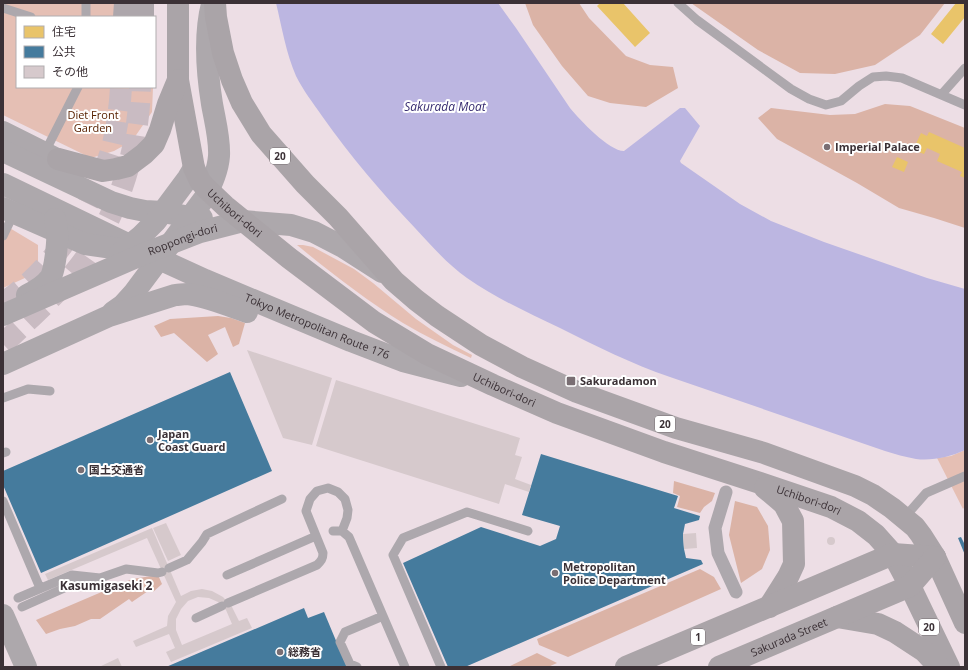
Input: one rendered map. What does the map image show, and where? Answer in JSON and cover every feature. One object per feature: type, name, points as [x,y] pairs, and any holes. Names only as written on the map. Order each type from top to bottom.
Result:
[{"type":"highway","points":[[124,16],[125,3]]},
{"type":"highway","points":[[143,3],[143,16]]},
{"type":"highway","name":"Uchibori-dori","points":[[178,3],[178,80],[194,168],[200,181],[225,206],[289,258],[374,322],[428,354],[557,413],[664,452],[831,507],[858,521],[876,535],[892,554],[910,586],[949,667]]},
{"type":"highway","name":"20","points":[[215,3],[216,17],[223,53],[232,80],[242,103],[261,134],[305,184],[338,216],[394,281],[416,300],[437,316],[481,345],[522,367],[577,392],[676,428],[764,453],[855,486],[879,499],[904,518],[921,535],[935,557]]},
{"type":"highway","points":[[52,155],[103,171],[128,166],[154,144],[178,80]]},
{"type":"highway","name":"20","points":[[760,483],[784,504],[793,522],[794,564],[788,577],[769,607]]},
{"type":"highway","name":"1","points":[[637,665],[892,554],[935,557]]},
{"type":"highway","points":[[910,586],[935,557],[965,623]]},
{"type":"highway","name":"Sakurada Street","points":[[719,667],[910,586]]},
{"type":"highway","points":[[838,617],[878,624],[896,632],[924,651],[939,667]]},
{"type":"main road","points":[[145,248],[190,217],[206,196],[213,181],[217,167],[219,145],[210,91],[207,47],[209,13],[212,3]]},
{"type":"main road","points":[[3,132],[52,155],[163,212]]},
{"type":"main road","points":[[3,151],[111,202],[130,208],[190,217],[243,221]]},
{"type":"main road","name":"Roppongi-dori","points":[[145,248],[163,212],[194,168]]},
{"type":"main road","name":"Tokyo Metropolitan Route 176","points":[[3,184],[145,248],[205,280],[350,340],[403,361],[493,385]]},
{"type":"main road","points":[[109,316],[123,305],[138,286],[145,248],[136,227],[111,202]]},
{"type":"main road","points":[[3,308],[38,289],[49,280],[52,275],[54,269],[57,232],[55,218],[46,204]]},
{"type":"main road","name":"Tokyo Metropolitan Route 176","points":[[8,210],[85,244],[145,248]]},
{"type":"main road","name":"Roppongi-dori","points":[[3,315],[82,281],[145,248],[243,221],[291,225],[314,232],[343,247],[394,281]]},
{"type":"main road","points":[[3,364],[109,316],[186,294],[208,299],[306,333],[350,340]]},
{"type":"main road","points":[[10,622],[26,667]]},
{"type":"street","points":[[726,492],[715,528],[718,553],[736,592]]},
{"type":"lane","points":[[86,3],[86,16]]},
{"type":"lane","points":[[678,3],[697,20],[791,89],[809,99],[826,105],[841,101],[873,77],[886,76],[902,78],[965,105]]},
{"type":"lane","points":[[3,8],[28,16]]},
{"type":"lane","points":[[941,95],[965,68]]},
{"type":"lane","points":[[52,155],[78,88]]},
{"type":"lane","points":[[3,236],[8,210]]},
{"type":"lane","points":[[3,398],[28,389],[50,391]]},
{"type":"lane","points":[[904,518],[926,493],[965,476]]},
{"type":"lane","points":[[196,618],[317,565],[323,558],[323,553],[306,511],[310,499],[317,492],[328,488],[338,492],[345,499],[348,510],[347,518],[338,531],[349,537],[405,667]]},
{"type":"lane","points":[[18,598],[72,575],[100,578],[126,569],[158,573],[166,570],[187,560],[207,534],[282,499]]},
{"type":"lane","points":[[3,501],[40,588]]},
{"type":"lane","points":[[441,667],[393,555],[403,538],[467,512],[528,531]]},
{"type":"lane","points":[[227,575],[316,536]]},
{"type":"lane","points":[[10,622],[89,577]]},
{"type":"lane","points":[[357,667],[350,664],[340,642],[345,632],[383,616]]},
{"type":"green space","name":"Diet Front Garden","points":[[3,3],[116,3],[115,16],[16,16],[16,88],[153,88],[152,112],[132,141],[114,151],[91,158],[3,115]]},
{"type":"green space","points":[[3,224],[38,245],[38,272],[3,288]]},
{"type":"green space","points":[[297,245],[313,247],[354,269],[416,319],[453,345],[472,355],[471,358],[445,346],[389,314],[349,286]]},
{"type":"green space","points":[[965,450],[965,506],[963,509],[937,458],[951,456]]},
{"type":"shaded area","points":[[525,3],[579,3],[589,18],[626,56],[650,65],[673,67],[678,88],[646,107],[610,103],[588,96],[562,66],[533,25]]},
{"type":"shaded area","points":[[691,3],[945,3],[920,35],[875,65],[835,74],[800,73],[758,50]]},
{"type":"shaded area","points":[[885,104],[910,106],[965,128],[965,228],[899,208],[777,139],[758,118],[771,108],[830,115],[855,114]]},
{"type":"shaded area","points":[[218,316],[231,318],[245,323],[239,344],[233,347],[225,327],[208,335],[218,354],[207,362],[174,333],[161,337],[154,326],[170,319]]},
{"type":"shaded area","points":[[674,481],[715,493],[712,501],[704,507],[700,513],[677,507],[680,496],[673,493]]},
{"type":"shaded area","points":[[735,501],[757,507],[768,526],[770,550],[762,569],[741,583],[729,535]]},
{"type":"shaded area","points":[[700,569],[714,577],[721,589],[568,657],[539,645],[537,639]]},
{"type":"shaded area","points":[[158,575],[162,584],[153,592],[151,589],[132,602],[129,599],[100,619],[91,619],[75,626],[46,634],[36,620],[132,579]]},
{"type":"shaded area","points":[[537,653],[557,663],[548,667],[508,667]]},
{"type":"water","name":"Sakurada Moat","points":[[276,3],[498,3],[570,108],[595,134],[611,146],[618,150],[624,151],[680,108],[685,108],[700,126],[680,161],[681,163],[740,204],[771,221],[824,242],[927,278],[965,289],[965,450],[953,455],[935,459],[916,459],[885,451],[670,377],[601,348],[524,311],[467,278],[446,261],[402,214],[355,160],[322,116],[296,76],[287,49]]},
{"type":"building: 住宅","points":[[600,3],[623,3],[650,33],[635,47],[597,6]]},
{"type":"building: 住宅","points":[[956,3],[965,3],[965,17],[943,44],[931,34]]},
{"type":"building: 住宅","points":[[929,132],[965,148],[965,178],[960,176],[962,172],[937,161],[940,154],[927,148],[924,154],[913,150],[921,133],[927,136]]},
{"type":"building: 住宅","points":[[897,157],[908,162],[904,172],[892,167]]},
{"type":"building: 公共","points":[[230,372],[272,471],[41,573],[3,485],[3,471]]},
{"type":"building: 公共","points":[[541,454],[678,496],[674,508],[700,516],[699,520],[685,524],[683,534],[686,558],[701,560],[703,564],[465,667],[448,667],[403,563],[481,527],[540,546],[556,539],[560,526],[522,515]]},
{"type":"building: 公共","points":[[961,537],[965,545],[965,555],[958,538]]},
{"type":"building: 公共","points":[[304,608],[308,618],[324,612],[347,667],[166,667]]},
{"type":"building: その他","points":[[247,350],[332,378],[312,445],[283,438]]},
{"type":"building: その他","points":[[336,380],[520,438],[515,455],[522,457],[515,479],[531,485],[529,492],[505,484],[499,504],[316,446]]},
{"type":"building: その他","points":[[166,523],[181,555],[168,561],[153,528]]},
{"type":"building: その他","points":[[152,528],[181,596],[191,591],[202,589],[212,591],[223,597],[232,607],[239,621],[247,618],[252,628],[171,662],[166,652],[175,648],[169,634],[136,647],[133,641],[167,626],[168,616],[176,602],[147,538],[48,580],[45,574]],"holes":[[[198,597],[209,598],[218,602],[226,610],[232,624],[182,645],[176,630],[176,619],[181,609],[188,601]]]},
{"type":"building: その他","points":[[696,533],[697,548],[684,549],[683,534]]},
{"type":"building: その他","points":[[829,537],[833,537],[835,541],[833,545],[829,545],[827,543],[827,539]]},
{"type":"building: その他","points":[[118,658],[122,667],[99,667]]},
{"type":"tunnel","points":[[3,303],[30,282],[53,258],[81,216],[99,182],[110,155],[117,125],[121,88]]},
{"type":"tunnel","points":[[3,344],[40,309],[74,273],[103,231],[114,209],[130,161],[135,137],[140,88]]},
{"type":"place","name":"Imperial Palace","points":[[827,147]]},
{"type":"place","name":"Sakuradamon","points":[[571,381]]},
{"type":"place","name":"Japan Coast Guard","points":[[150,440]]},
{"type":"place","name":"国土交通省","points":[[81,470]]},
{"type":"place","name":"Metropolitan Police Department","points":[[555,573]]},
{"type":"place","name":"総務省","points":[[280,652]]},
{"type":"district","name":"Kasumigaseki 2","points":[[106,586]]}]
